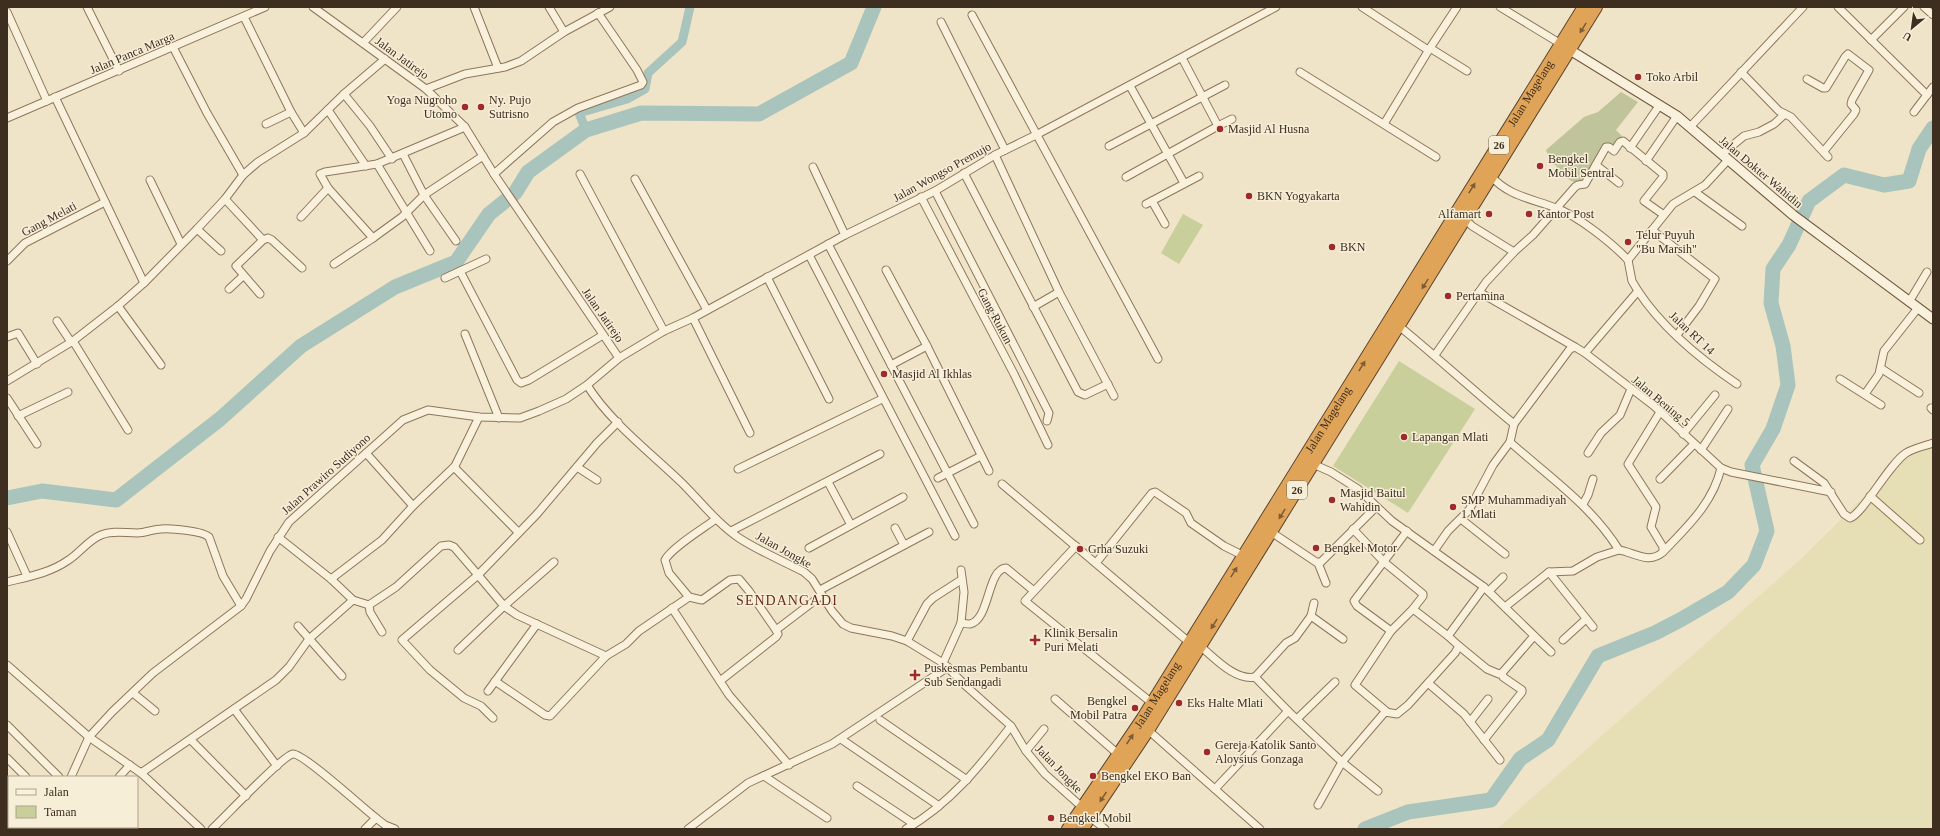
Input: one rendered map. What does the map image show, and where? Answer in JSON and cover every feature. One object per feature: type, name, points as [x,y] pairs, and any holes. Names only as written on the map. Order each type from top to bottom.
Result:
[{"type":"highway","name":"Jalan Magelang","points":[[1082,829],[1086,813],[1119,755],[1152,703],[1195,645],[1271,532],[1399,326],[1441,248],[1465,218],[1491,176],[1566,47],[1584,7]]},
{"type":"highway","name":"Jalan Magelang","points":[[1068,829],[1086,813],[1148,730],[1244,556],[1441,248],[1566,47],[1596,7]]},
{"type":"main road","name":"Jalan Dokter Wahidin","points":[[1566,47],[1677,116],[1793,215],[1933,319]]},
{"type":"street","points":[[87,7],[119,71]]},
{"type":"street","name":"Jalan Panca Marga","points":[[7,118],[265,7]]},
{"type":"street","name":"Jalan Jatirejo","points":[[313,7],[426,89],[465,127],[515,206],[619,358]]},
{"type":"street","points":[[363,43],[397,7]]},
{"type":"street","points":[[474,7],[498,68]]},
{"type":"street","points":[[549,7],[564,32]]},
{"type":"street","name":"Jalan Wongso Premujo","points":[[619,358],[664,331],[693,318],[845,235],[921,198],[995,155],[1130,86],[1276,7]]},
{"type":"street","points":[[1362,7],[1467,71]]},
{"type":"street","points":[[1384,124],[1429,49],[1457,7]]},
{"type":"street","points":[[1500,7],[1566,47]]},
{"type":"street","points":[[1690,127],[1803,7]]},
{"type":"street","points":[[1838,7],[1927,95]]},
{"type":"street","points":[[1871,40],[1904,7]]},
{"type":"street","points":[[1924,7],[1933,15]]},
{"type":"street","points":[[426,89],[466,74],[498,68],[521,61],[564,32],[603,9],[643,82],[578,108],[554,122],[494,174]]},
{"type":"street","points":[[7,12],[47,101]]},
{"type":"street","points":[[972,15],[1158,359]]},
{"type":"street","points":[[244,17],[291,112],[304,133]]},
{"type":"street","points":[[941,22],[1005,150]]},
{"type":"street","points":[[173,47],[207,113],[243,175]]},
{"type":"street","points":[[1807,79],[1823,88],[1826,88],[1848,54],[1869,70],[1852,100],[1851,104],[1856,110],[1854,114],[1824,151]]},
{"type":"street","points":[[1182,58],[1218,126]]},
{"type":"street","points":[[7,381],[72,342],[118,306],[144,283],[197,229],[225,199],[243,175],[258,162],[304,133],[344,94],[385,59]]},
{"type":"street","points":[[1300,72],[1436,157]]},
{"type":"street","points":[[1742,72],[1780,111],[1791,117],[1828,157]]},
{"type":"street","points":[[1109,146],[1225,85]]},
{"type":"street","points":[[1130,86],[1150,125],[1184,183]]},
{"type":"street","points":[[1914,112],[1933,87]]},
{"type":"street","points":[[344,94],[370,126],[392,159]]},
{"type":"street","points":[[55,97],[144,283]]},
{"type":"street","points":[[1630,148],[1659,106]]},
{"type":"street","points":[[328,110],[366,166]]},
{"type":"street","points":[[266,124],[291,112]]},
{"type":"street","points":[[1491,176],[1498,184],[1511,192],[1557,208],[1575,218],[1620,251],[1628,260],[1673,204],[1695,192],[1714,176],[1725,157],[1744,136],[1759,132],[1774,124],[1785,114]]},
{"type":"street","points":[[1646,161],[1677,116]]},
{"type":"street","points":[[1126,177],[1232,119]]},
{"type":"street","points":[[373,238],[328,188],[320,176],[322,173],[377,164],[392,159],[465,127]]},
{"type":"street","points":[[1435,355],[1486,282],[1514,252],[1530,239],[1578,185],[1585,184],[1606,147],[1609,147],[1614,151],[1622,141],[1664,176],[1644,201],[1664,216]]},
{"type":"street","points":[[403,154],[424,195],[456,242]]},
{"type":"street","points":[[995,155],[1059,292],[1114,396]]},
{"type":"street","points":[[334,264],[407,213],[424,195],[483,156]]},
{"type":"street","points":[[377,164],[430,251]]},
{"type":"street","points":[[1596,165],[1619,184]]},
{"type":"street","points":[[813,167],[845,235]]},
{"type":"street","points":[[964,173],[1078,392],[1085,395],[1108,384]]},
{"type":"street","points":[[580,174],[664,331]]},
{"type":"street","points":[[1166,224],[1149,203],[1199,176]]},
{"type":"street","points":[[635,179],[707,310]]},
{"type":"street","points":[[150,180],[181,244]]},
{"type":"street","points":[[301,216],[328,188]]},
{"type":"street","points":[[935,190],[1049,413],[1047,421]]},
{"type":"street","points":[[1695,192],[1742,226]]},
{"type":"street","name":"Gang Rukun","points":[[921,198],[1014,374],[1048,445]]},
{"type":"street","points":[[225,199],[263,240]]},
{"type":"street","name":"Gang Melati","points":[[7,261],[25,243],[105,202]]},
{"type":"street","points":[[1465,218],[1472,226],[1514,252]]},
{"type":"street","points":[[197,229],[221,251]]},
{"type":"street","points":[[1652,230],[1715,279],[1699,306],[1677,335]]},
{"type":"street","points":[[260,294],[237,269],[237,265],[263,240],[268,238],[272,240],[302,268]]},
{"type":"street","points":[[828,244],[974,524]]},
{"type":"street","points":[[809,255],[882,399],[955,536]]},
{"type":"street","points":[[445,278],[486,259]]},
{"type":"street","name":"Jalan RT 14","points":[[1628,260],[1632,281],[1654,313],[1709,365],[1737,384]]},
{"type":"street","points":[[886,270],[927,346],[989,471]]},
{"type":"street","points":[[460,271],[502,354],[517,380],[521,383],[529,380],[603,335]]},
{"type":"street","points":[[1909,302],[1927,272]]},
{"type":"street","points":[[229,288],[244,276]]},
{"type":"street","points":[[767,277],[829,399]]},
{"type":"street","points":[[1584,353],[1638,291]]},
{"type":"street","points":[[1033,307],[1059,292]]},
{"type":"street","name":"Jalan Bening 5","points":[[1479,292],[1584,353],[1660,412],[1721,468]]},
{"type":"street","points":[[118,306],[161,365]]},
{"type":"street","points":[[1865,394],[1882,369],[1884,352],[1918,308]]},
{"type":"street","points":[[693,318],[750,433]]},
{"type":"street","points":[[57,321],[128,430]]},
{"type":"street","points":[[1399,326],[1435,355],[1482,398],[1514,424]]},
{"type":"street","points":[[7,337],[18,333],[37,364]]},
{"type":"street","points":[[465,334],[499,418]]},
{"type":"street","points":[[891,364],[927,346]]},
{"type":"street","points":[[1434,550],[1448,531],[1469,510],[1493,465],[1510,442],[1514,424],[1570,349],[1575,347]]},
{"type":"street","name":"Jalan Prawiro Sudiyono","points":[[71,776],[88,737],[153,673],[241,606],[278,537],[289,522],[403,420],[428,410],[479,417],[520,418],[566,399],[587,385],[619,358]]},
{"type":"street","points":[[1882,369],[1919,393]]},
{"type":"street","points":[[1840,379],[1881,405]]},
{"type":"street","name":"Jalan Jongke","points":[[587,385],[593,396],[618,422],[716,519],[739,538],[804,572],[812,579],[837,618],[851,628],[892,636],[907,641],[945,665],[967,687],[1011,726],[1026,751],[1052,781],[1105,829]]},
{"type":"street","points":[[1588,453],[1601,433],[1620,415],[1631,389]]},
{"type":"street","points":[[18,416],[68,392]]},
{"type":"street","points":[[1683,434],[1715,395]]},
{"type":"street","points":[[7,398],[10,410],[18,416],[37,444]]},
{"type":"street","points":[[738,469],[882,399]]},
{"type":"street","points":[[1701,450],[1728,409]]},
{"type":"street","points":[[1660,412],[1628,464],[1656,507],[1651,527],[1663,547],[1663,552]]},
{"type":"street","points":[[332,579],[382,540],[413,506],[454,467],[458,462],[479,417]]},
{"type":"street","points":[[493,718],[480,706],[464,698],[430,670],[402,640],[478,575],[537,514],[597,443],[618,422]]},
{"type":"street","points":[[1510,442],[1583,504],[1608,532],[1619,550]]},
{"type":"street","points":[[1794,461],[1815,476],[1831,492],[1844,514],[1850,518],[1859,512],[1897,461],[1908,452],[1933,443]]},
{"type":"street","points":[[1660,479],[1694,444]]},
{"type":"street","points":[[366,453],[413,506]]},
{"type":"street","points":[[730,531],[880,454]]},
{"type":"street","points":[[938,478],[981,456]]},
{"type":"street","points":[[1313,464],[1331,472],[1358,490],[1376,507],[1407,531],[1486,589],[1550,652]]},
{"type":"street","points":[[454,467],[518,532]]},
{"type":"street","points":[[577,467],[596,480]]},
{"type":"street","points":[[1505,607],[1549,572],[1573,571],[1597,557],[1619,550],[1638,557],[1660,555],[1701,511],[1712,495],[1721,468],[1731,472],[1831,492]]},
{"type":"street","points":[[1583,504],[1588,495],[1593,479]]},
{"type":"street","points":[[828,482],[851,525]]},
{"type":"street","points":[[1002,484],[1195,645],[1239,676],[1245,678],[1255,677],[1286,643],[1295,638],[1311,616],[1311,609],[1314,603]]},
{"type":"street","points":[[1096,563],[1152,492],[1155,492],[1186,513],[1191,523],[1224,546],[1244,556]]},
{"type":"street","points":[[1870,496],[1920,540]]},
{"type":"street","points":[[808,548],[903,498]]},
{"type":"street","points":[[1318,563],[1323,561],[1376,507]]},
{"type":"street","points":[[716,519],[667,556],[665,560],[669,573],[689,597],[702,600],[730,580],[739,579],[749,590],[778,632],[776,637],[720,681]]},
{"type":"street","points":[[1461,519],[1505,554]]},
{"type":"street","points":[[7,582],[47,572],[67,562],[94,539],[101,535],[124,532],[138,533],[163,528],[203,533],[209,537],[223,576],[241,606]]},
{"type":"street","points":[[895,528],[904,544]]},
{"type":"street","points":[[1353,529],[1384,562],[1423,594],[1413,609],[1391,631],[1355,685],[1387,712],[1397,714],[1408,705],[1459,646]]},
{"type":"street","points":[[1391,631],[1354,603],[1407,531]]},
{"type":"street","points":[[7,532],[27,576]]},
{"type":"street","points":[[776,630],[821,593],[904,544],[929,532]]},
{"type":"street","points":[[1271,532],[1318,563],[1326,583]]},
{"type":"street","points":[[278,537],[332,579],[353,600],[369,605]]},
{"type":"street","points":[[369,605],[396,587],[445,545],[454,548],[504,606],[517,615],[606,656]]},
{"type":"street","points":[[1076,546],[1025,601],[1152,703]]},
{"type":"street","points":[[458,650],[504,606],[554,562]]},
{"type":"street","points":[[961,623],[970,624],[979,618],[993,582],[1003,568],[1006,568],[1034,591]]},
{"type":"street","points":[[688,829],[748,783],[789,765],[840,739],[945,665],[961,623],[964,592],[961,580],[961,570]]},
{"type":"street","points":[[1549,572],[1593,627]]},
{"type":"street","points":[[1448,636],[1486,589],[1503,577]]},
{"type":"street","points":[[907,641],[927,604],[933,598],[961,580]]},
{"type":"street","points":[[495,681],[545,715],[550,716],[606,656],[626,644],[639,631],[689,597]]},
{"type":"street","points":[[141,773],[276,680],[289,667],[309,639],[353,600]]},
{"type":"street","points":[[369,605],[370,612],[382,632]]},
{"type":"street","points":[[672,608],[740,709],[789,765]]},
{"type":"street","points":[[1413,609],[1448,636],[1487,670],[1495,673],[1502,673],[1534,636]]},
{"type":"street","points":[[1311,616],[1343,639]]},
{"type":"street","points":[[1563,640],[1586,619]]},
{"type":"street","points":[[488,691],[537,624]]},
{"type":"street","points":[[298,626],[342,676]]},
{"type":"street","points":[[7,665],[88,737],[141,773],[201,829]]},
{"type":"street","points":[[1484,740],[1522,692],[1522,690],[1503,677],[1502,673]]},
{"type":"street","points":[[1255,677],[1288,711],[1342,762],[1378,791]]},
{"type":"street","points":[[1297,719],[1335,682]]},
{"type":"street","points":[[1428,683],[1470,722],[1500,760]]},
{"type":"street","points":[[133,693],[154,712]]},
{"type":"street","points":[[1055,699],[1119,755]]},
{"type":"street","points":[[1470,722],[1488,699]]},
{"type":"street","points":[[234,708],[277,766]]},
{"type":"street","points":[[1215,790],[1288,711]]},
{"type":"street","points":[[1318,804],[1342,762],[1387,712]]},
{"type":"street","points":[[880,720],[967,780]]},
{"type":"street","points":[[7,725],[58,776]]},
{"type":"street","points":[[906,829],[940,806],[967,780],[1011,726]]},
{"type":"street","points":[[1026,751],[1044,729]]},
{"type":"street","points":[[1148,730],[1258,828]]},
{"type":"street","points":[[840,739],[940,806]]},
{"type":"street","points":[[191,740],[246,796]]},
{"type":"street","points":[[212,829],[288,756],[297,755],[316,768],[385,825],[395,829]]},
{"type":"street","points":[[7,758],[25,776]]},
{"type":"street","points":[[120,776],[130,765]]},
{"type":"street","points":[[764,776],[827,818]]},
{"type":"street","points":[[857,786],[914,824]]},
{"type":"street","points":[[365,829],[376,818]]},
{"type":"shaded area","points":[[1933,444],[1933,829],[1497,829],[1802,558],[1903,458]]},
{"type":"green space","points":[[1621,92],[1638,102],[1616,130],[1622,136],[1613,148],[1606,143],[1582,184],[1577,184],[1554,171],[1557,166],[1551,163],[1546,150],[1584,117],[1598,112]]},
{"type":"green space","points":[[1183,214],[1203,225],[1179,264],[1161,253]]},
{"type":"green space","name":"Lapangan Mlati","points":[[1399,361],[1475,409],[1408,513],[1333,466]]},
{"type":"waterway","points":[[586,130],[579,113],[627,99],[645,89],[648,73],[682,42],[690,7]]},
{"type":"waterway","points":[[7,498],[42,491],[116,500],[220,419],[301,346],[395,287],[456,262],[489,214],[515,193],[528,172],[586,130],[641,113],[759,114],[851,63],[874,7]]},
{"type":"waterway","points":[[1365,829],[1408,812],[1491,800],[1520,759],[1548,740],[1598,656],[1655,633],[1682,619],[1728,592],[1754,565],[1767,531],[1752,465],[1773,429],[1788,385],[1783,346],[1771,303],[1773,269],[1789,245],[1809,201],[1844,175],[1884,185],[1909,181],[1919,149],[1933,128]]},
{"type":"place","name":"Toko Arbil","points":[[1638,77]]},
{"type":"place","name":"Yoga Nugroho Utomo","points":[[465,107]]},
{"type":"place","name":"Ny. Pujo Sutrisno","points":[[481,107]]},
{"type":"place","name":"Masjid Al Husna","points":[[1220,129]]},
{"type":"place","name":"Bengkel Mobil Sentral","points":[[1540,166]]},
{"type":"place","name":"BKN Yogyakarta","points":[[1249,196]]},
{"type":"place","name":"Alfamart","points":[[1489,214]]},
{"type":"place","name":"Kantor Post","points":[[1529,214]]},
{"type":"place","name":"Telur Puyuh \"Bu Marsih\"","points":[[1628,242]]},
{"type":"place","name":"BKN","points":[[1332,247]]},
{"type":"place","name":"Pertamina","points":[[1448,296]]},
{"type":"place","name":"Masjid Al Ikhlas","points":[[884,374]]},
{"type":"place","name":"Lapangan Mlati","points":[[1404,437]]},
{"type":"place","name":"Masjid Baitul Wahidin","points":[[1332,500]]},
{"type":"place","name":"SMP Muhammadiyah 1 Mlati","points":[[1453,507]]},
{"type":"place","name":"Bengkel Motor","points":[[1316,548]]},
{"type":"place","name":"Grha Suzuki","points":[[1080,549]]},
{"type":"place","name":"Klinik Bersalin Puri Melati","points":[[1035,640]]},
{"type":"place","name":"Puskesmas Pembantu Sub Sendangadi","points":[[915,675]]},
{"type":"place","name":"Eks Halte Mlati","points":[[1179,703]]},
{"type":"place","name":"Bengkel Mobil Patra","points":[[1135,708]]},
{"type":"place","name":"Gereja Katolik Santo Aloysius Gonzaga","points":[[1207,752]]},
{"type":"place","name":"Bengkel EKO Ban","points":[[1093,776]]},
{"type":"place","name":"Bengkel Mobil","points":[[1051,818]]},
{"type":"district","name":"SENDANGADI","points":[[787,600]]}]
